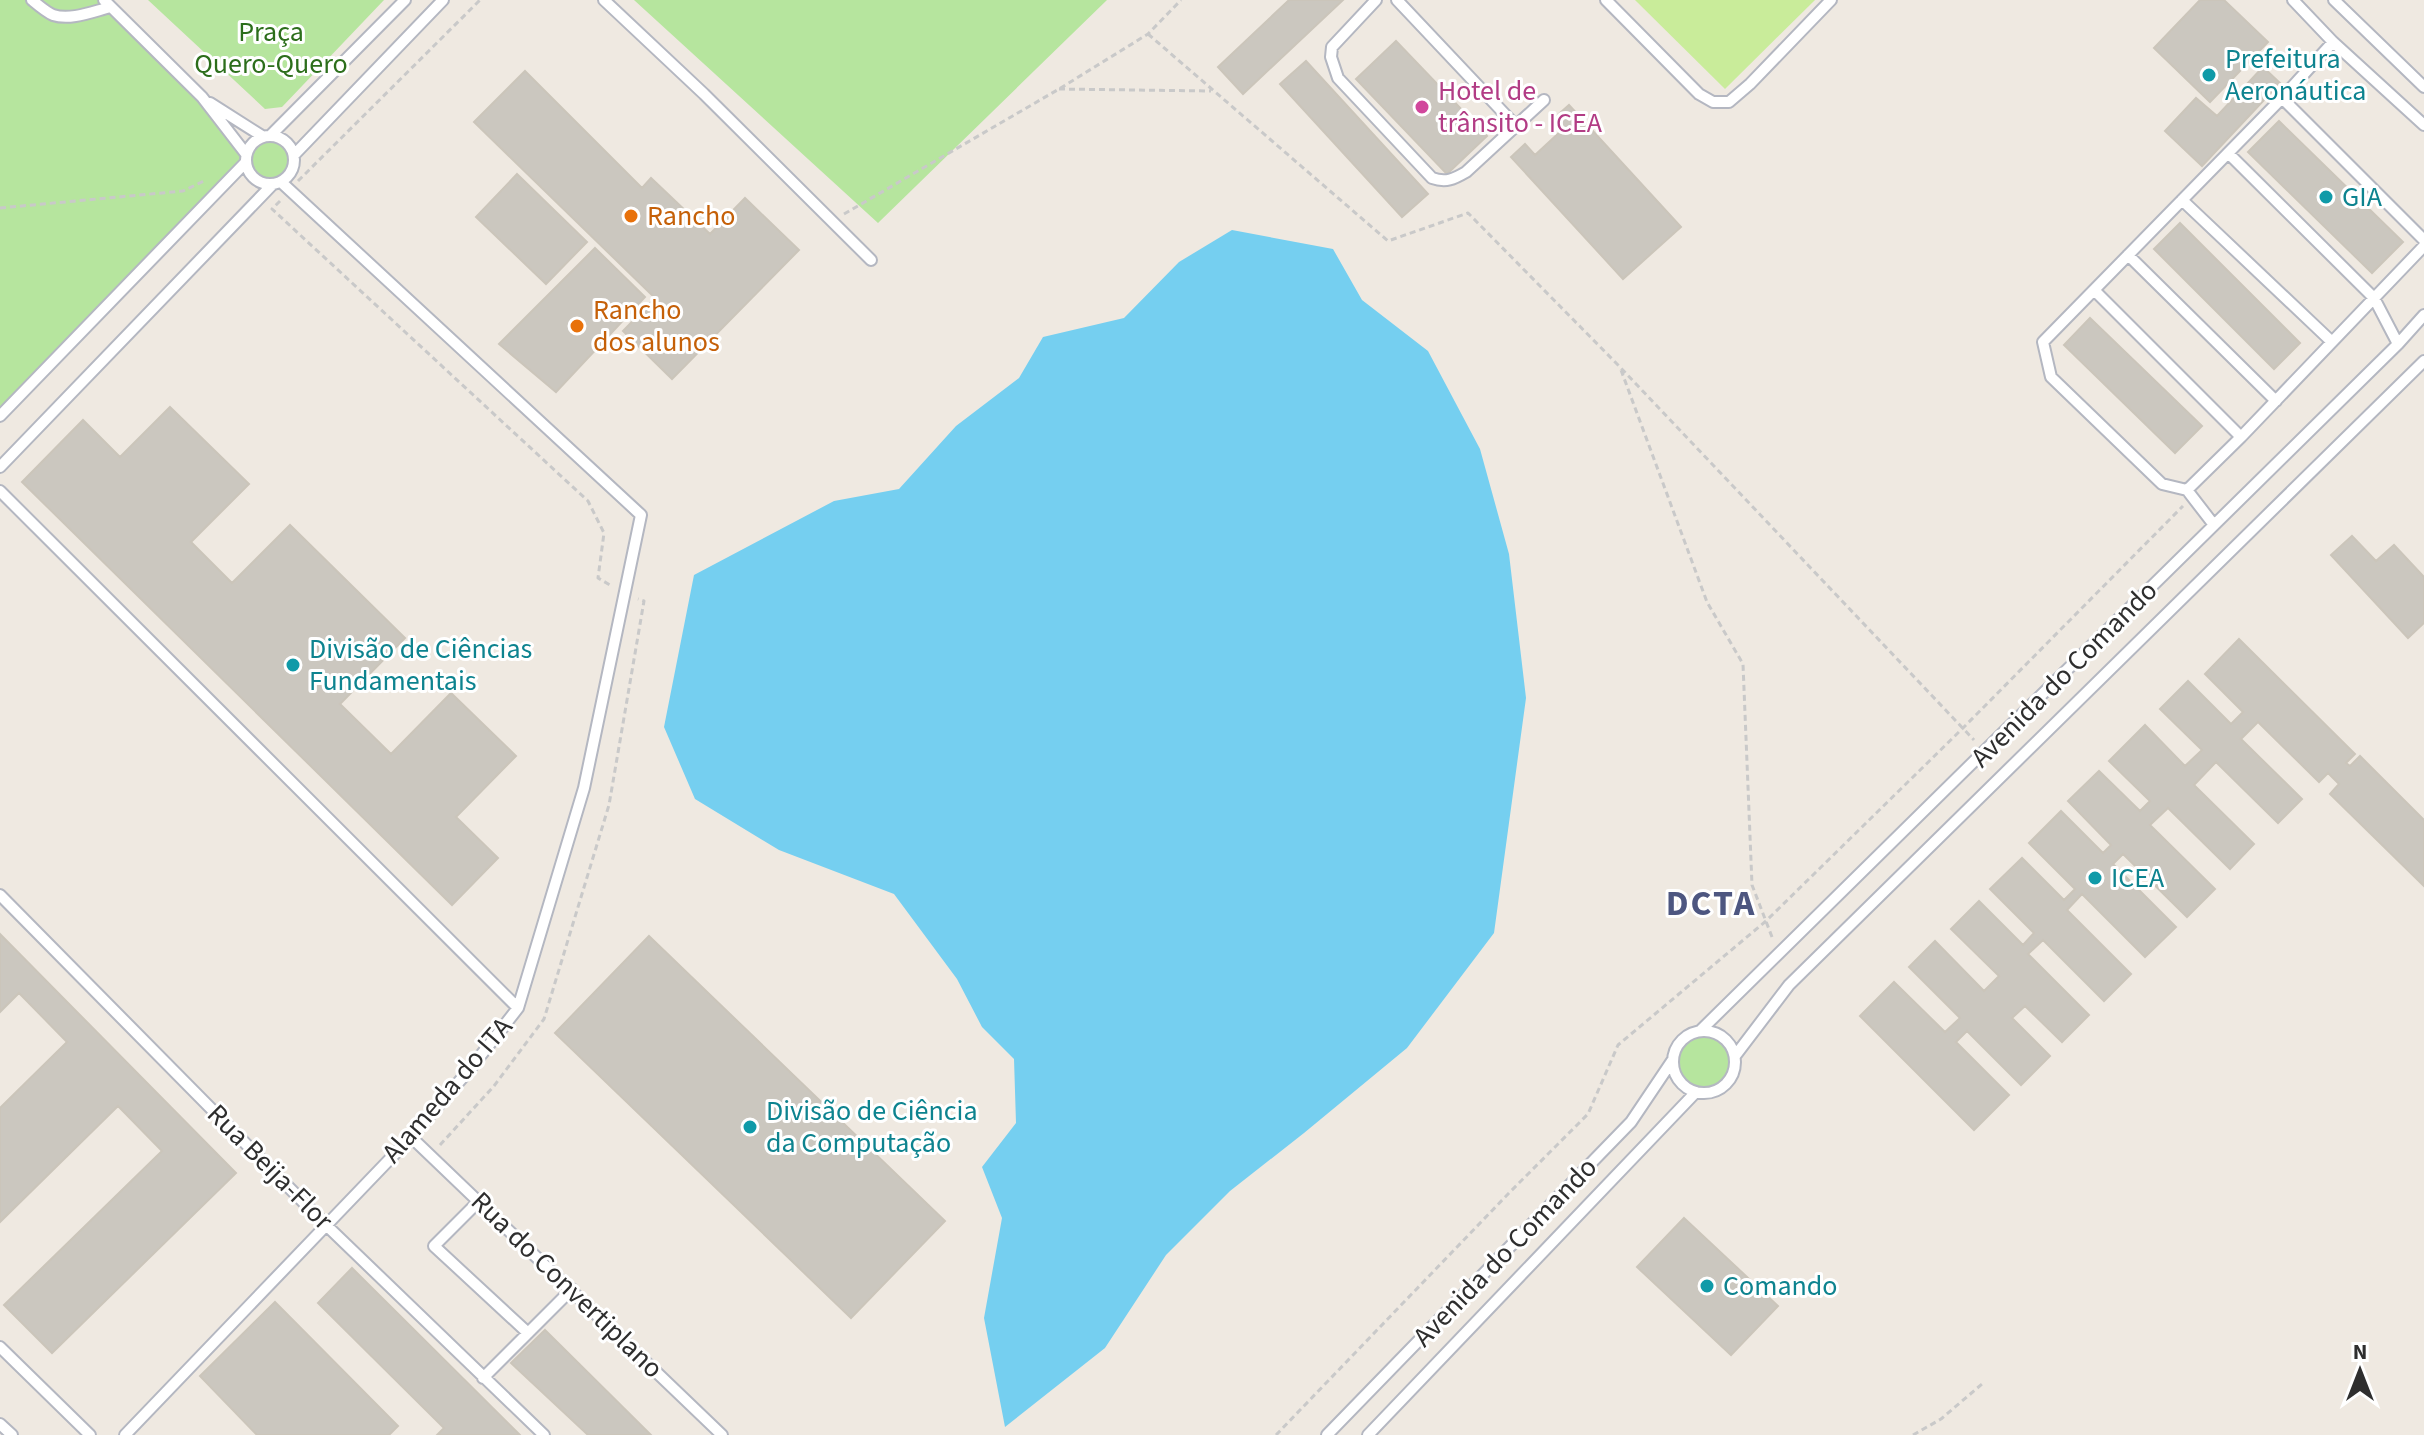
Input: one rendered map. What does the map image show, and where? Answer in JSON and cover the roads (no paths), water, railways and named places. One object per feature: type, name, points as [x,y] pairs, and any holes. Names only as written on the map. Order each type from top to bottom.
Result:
[{"type":"lane","points":[[32,0],[51,15],[62,16],[87,13],[108,3],[202,97],[246,158],[251,176],[265,184],[281,185]]},
{"type":"lane","points":[[0,416],[246,158],[249,146],[267,136],[405,0]]},
{"type":"lane","points":[[294,155],[443,0]]},
{"type":"lane","points":[[604,0],[704,94],[871,260]]},
{"type":"lane","points":[[1376,0],[1332,47],[1334,66],[1338,78],[1432,178],[1442,182],[1466,172],[1544,100]]},
{"type":"lane","points":[[1397,0],[1515,125]]},
{"type":"lane","points":[[1606,0],[1699,94],[1713,102],[1729,102],[1831,0]]},
{"type":"lane","points":[[2293,0],[2333,42],[2424,125]]},
{"type":"lane","points":[[2334,0],[2424,87]]},
{"type":"lane","points":[[2214,525],[2190,494],[2162,484],[2051,377],[2043,342],[2333,42]]},
{"type":"lane","points":[[0,467],[292,171],[294,155],[287,142],[267,136],[202,97]]},
{"type":"lane","points":[[2282,98],[2424,240]]},
{"type":"lane","points":[[2228,153],[2374,298],[2398,344]]},
{"type":"lane","name":"Alameda do ITA","points":[[125,1435],[411,1137],[518,1008],[584,788],[641,515],[281,185]]},
{"type":"lane","points":[[2182,200],[2332,342]]},
{"type":"lane","points":[[2190,494],[2424,246]]},
{"type":"lane","points":[[2128,255],[2276,401]]},
{"type":"lane","points":[[2094,290],[2241,437]]},
{"type":"lane","name":"Avenida do Comando","points":[[1701,1030],[2424,315]]},
{"type":"lane","name":"Avenida do Comando","points":[[1735,1056],[1789,985],[2424,361]]},
{"type":"lane","points":[[0,491],[518,1008]]},
{"type":"lane","name":"Rua Beija-Flor","points":[[0,895],[326,1225],[544,1435]]},
{"type":"lane","points":[[1701,1030],[1719,1034],[1732,1047],[1735,1056],[1733,1074],[1722,1087],[1706,1093],[1686,1088],[1673,1071],[1673,1052],[1684,1037],[1701,1030]]},
{"type":"lane","name":"Avenida do Comando","points":[[1327,1435],[1631,1122],[1672,1061]]},
{"type":"lane","name":"Avenida do Comando","points":[[1368,1435],[1696,1092]]},
{"type":"lane","name":"Rua do Convertiplano","points":[[411,1137],[722,1435]]},
{"type":"lane","points":[[479,1201],[434,1246],[528,1333]]},
{"type":"lane","points":[[483,1378],[572,1289]]},
{"type":"lane","points":[[0,1347],[90,1435]]},
{"type":"lane","points":[[0,1424],[12,1435]]},
{"type":"water","points":[[1232,230],[1333,249],[1362,300],[1428,351],[1480,449],[1509,554],[1526,698],[1494,933],[1407,1048],[1230,1191],[1166,1255],[1105,1348],[1005,1427],[984,1318],[1002,1218],[982,1167],[1016,1123],[1014,1059],[982,1027],[957,979],[894,894],[779,850],[695,799],[664,727],[694,575],[834,501],[899,489],[956,426],[1019,378],[1043,337],[1124,318],[1179,262]]},
{"type":"place","name":"Prefeitura Aeronáutica","points":[[2209,75]]},
{"type":"place","name":"Hotel de trânsito - ICEA","points":[[1422,107]]},
{"type":"place","name":"GIA","points":[[2326,197]]},
{"type":"place","name":"Rancho","points":[[631,216]]},
{"type":"place","name":"Rancho dos alunos","points":[[577,326]]},
{"type":"place","name":"Divisão de Ciências Fundamentais","points":[[293,665]]},
{"type":"place","name":"ICEA","points":[[2095,878]]},
{"type":"place","name":"Divisão de Ciência da Computação","points":[[750,1127]]},
{"type":"place","name":"Comando","points":[[1707,1286]]},
{"type":"district","name":"DCTA","points":[[1711,903]]},
{"type":"park label","name":"Praça Quero-Quero","points":[[271,48]]}]
